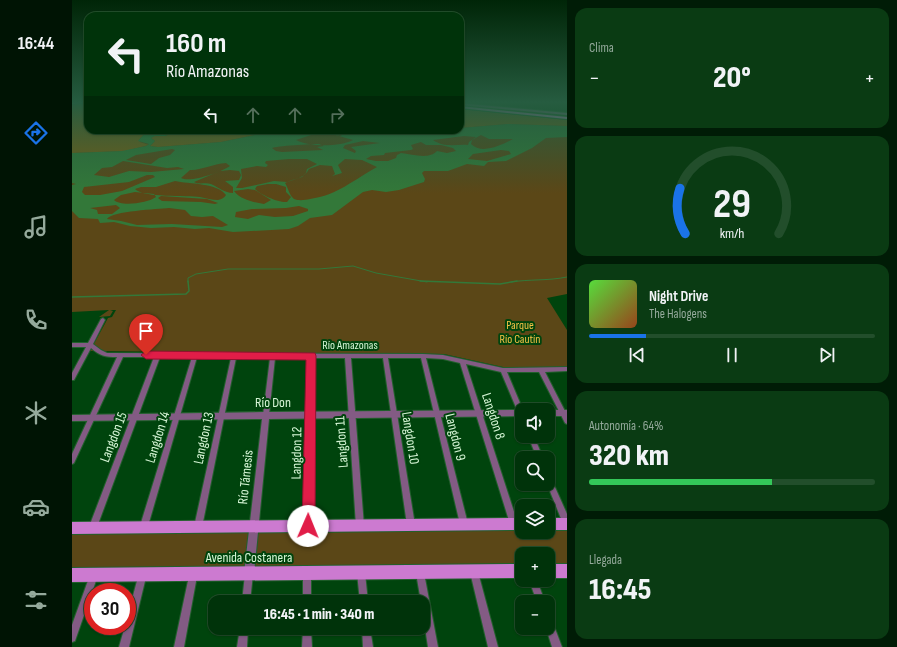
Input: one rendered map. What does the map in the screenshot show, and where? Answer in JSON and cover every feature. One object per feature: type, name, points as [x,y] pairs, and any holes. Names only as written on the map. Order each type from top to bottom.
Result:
[{"type":"main road","points":[[72,528],[515,524]]},
{"type":"main road","points":[[555,524],[567,524]]},
{"type":"main road","points":[[555,571],[567,570]]},
{"type":"main road","name":"Avenida Costanera","points":[[72,575],[515,571]]},
{"type":"street","points":[[72,378],[103,320]]},
{"type":"street","points":[[72,345],[90,345]]},
{"type":"street","name":"Río Amazonas","points":[[90,345],[99,352],[107,355],[423,356],[443,357],[503,370],[567,369]]},
{"type":"street","points":[[72,461],[121,355]]},
{"type":"street","name":"Langdon 15","points":[[92,528],[158,355]]},
{"type":"street","name":"Langdon 14","points":[[144,527],[195,355]]},
{"type":"street","name":"Langdon 13","points":[[198,527],[234,355]]},
{"type":"street","name":"Río Támesis","points":[[247,595],[273,355]]},
{"type":"street","name":"Langdon 12","points":[[308,526],[311,356]]},
{"type":"street","name":"Langdon 11","points":[[348,356],[360,526]]},
{"type":"street","name":"Langdon 10","points":[[385,356],[411,525]]},
{"type":"street","name":"Langdon 9","points":[[423,356],[464,525]]},
{"type":"street","name":"Langdon 8","points":[[462,361],[515,516]]},
{"type":"street","points":[[503,370],[517,403]]},
{"type":"street","points":[[541,370],[565,413],[567,421]]},
{"type":"street","name":"Río Don","points":[[72,418],[266,415],[515,414]]},
{"type":"street","points":[[553,491],[567,524]]},
{"type":"street","points":[[474,571],[493,647]]},
{"type":"street","points":[[361,572],[363,595]]},
{"type":"street","points":[[419,572],[433,647]]},
{"type":"street","points":[[179,647],[193,573]]},
{"type":"street","points":[[307,573],[307,595]]},
{"type":"street","points":[[72,638],[94,574]]},
{"type":"street","points":[[124,647],[143,574]]},
{"type":"street","points":[[242,647],[243,635]]},
{"type":"street","points":[[307,635],[307,647]]},
{"type":"street","points":[[367,635],[368,647]]},
{"type":"street","points":[[553,635],[557,647]]},
{"type":"green space","name":"Parque Río Cautín","points":[[72,132],[84,132],[84,134],[464,134],[464,132],[567,132],[567,294],[547,298],[567,330],[567,367],[503,367],[444,354],[90,351],[108,318],[112,317],[116,310],[110,310],[113,311],[110,316],[99,317],[109,310],[72,312]]},
{"type":"green space","points":[[555,526],[567,526],[567,567],[555,568],[555,547],[515,547],[515,568],[72,573],[72,530],[515,527],[515,539],[555,539]]},
{"type":"shaded area","points":[[72,132],[84,132],[84,134],[144,134],[139,140],[140,142],[149,145],[125,151],[72,153]]},
{"type":"shaded area","points":[[567,132],[567,137],[546,138],[532,148],[506,161],[488,162],[484,166],[467,164],[448,171],[424,171],[422,173],[425,179],[424,182],[399,190],[386,192],[372,190],[363,192],[332,215],[310,218],[298,226],[289,229],[233,232],[209,228],[151,228],[130,226],[114,222],[100,223],[98,219],[79,218],[72,211],[72,185],[76,184],[72,183],[72,153],[122,151],[146,146],[149,144],[138,141],[144,134],[161,134],[168,136],[155,136],[151,138],[155,141],[150,146],[158,147],[221,142],[260,134],[314,134],[296,140],[311,144],[272,148],[276,151],[282,152],[323,150],[317,147],[324,146],[322,145],[340,144],[353,140],[332,134],[340,136],[344,134]],"holes":[[[481,135],[489,139],[513,139],[503,144],[481,149],[471,144],[472,140]],[[464,136],[476,137],[469,142],[468,145],[441,144],[433,140]],[[363,141],[380,143],[351,147],[356,151],[355,153],[343,148],[345,145]],[[421,142],[426,145],[441,145],[453,148],[456,151],[447,153],[437,151],[434,154],[425,156],[401,153],[397,155],[396,158],[388,161],[366,159],[371,156],[384,155],[385,153],[411,150],[413,149],[411,145]],[[172,149],[175,150],[170,155],[159,158],[151,164],[126,160],[136,155]],[[501,150],[509,151],[511,154],[487,161],[468,159],[473,154]],[[307,159],[317,164],[307,169],[306,173],[309,169],[320,165],[332,166],[335,174],[332,176],[342,173],[338,165],[345,159],[362,160],[377,167],[337,191],[306,200],[294,199],[285,183],[288,182],[274,181],[236,188],[242,178],[241,169],[257,166],[266,167],[268,165],[265,163],[266,161]],[[123,161],[167,168],[178,167],[184,169],[151,172],[129,171],[109,177],[94,175],[102,168],[112,167]],[[226,163],[230,166],[220,171],[239,171],[241,175],[239,180],[225,181],[233,187],[233,193],[230,193],[211,184],[194,182],[217,172],[199,178],[181,178],[190,170]],[[147,175],[153,175],[155,177],[122,191],[100,195],[85,195],[82,192],[84,187],[129,182]],[[175,181],[210,186],[217,188],[226,195],[218,200],[194,196],[155,195],[156,197],[147,201],[128,204],[114,200],[121,195],[135,192],[143,193],[135,189],[141,187],[156,187]],[[268,184],[276,184],[286,187],[286,192],[291,197],[287,202],[284,202],[262,195],[271,200],[264,204],[244,199],[234,191],[248,189],[255,190],[260,193],[255,189],[257,186]],[[161,196],[207,199],[218,203],[162,201],[158,198]],[[116,205],[120,208],[112,214],[98,214],[97,210],[90,208]],[[299,206],[308,209],[308,211],[293,216],[275,217],[259,215],[248,219],[235,217],[236,212],[252,209]],[[169,208],[185,210],[191,216],[213,216],[228,225],[222,227],[172,224],[137,225],[107,219],[117,214]]]},
{"type":"shaded area","points":[[160,134],[260,134],[221,142],[158,147],[150,146],[155,141],[151,138],[154,136],[168,136]]},
{"type":"shaded area","points":[[369,134],[392,134],[384,135]]},
{"type":"waterway","points":[[188,281],[188,278],[196,274],[228,269],[319,269],[353,266],[376,273],[422,281]]},
{"type":"waterway","points":[[512,282],[567,277]]},
{"type":"waterway","points":[[72,297],[186,294],[189,291],[188,281]]},
{"type":"waterway","points":[[422,281],[500,284],[512,282]]},
{"type":"waterway","points":[[422,281],[427,282]]},
{"type":"waterway","points":[[512,282],[517,281]]},
{"type":"route","points":[[146,355],[311,356],[308,526]]}]
